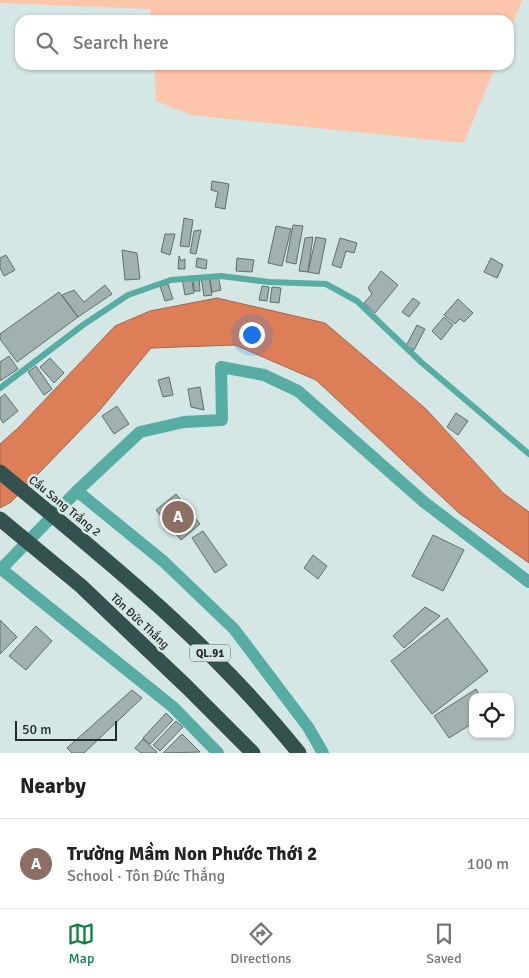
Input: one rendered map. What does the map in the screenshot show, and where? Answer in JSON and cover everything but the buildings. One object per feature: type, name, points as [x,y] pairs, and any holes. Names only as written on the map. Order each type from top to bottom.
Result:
[{"type":"highway","name":"Cầu Sang Trắng 2","points":[[0,472],[111,563]]},
{"type":"highway","name":"Tôn Đức Thắng","points":[[0,519],[81,586],[253,753]]},
{"type":"highway","name":"Tôn Đức Thắng","points":[[111,563],[187,630],[269,715],[299,753]]},
{"type":"street","points":[[218,753],[173,707],[1,569],[77,491],[140,432],[184,422],[222,420],[222,367],[264,375],[298,391],[424,502],[529,582]]},
{"type":"street","points":[[77,491],[162,561],[234,629],[308,727],[323,753]]},
{"type":"lane","points":[[0,388],[83,325],[128,295],[171,280],[222,276],[269,282],[326,284],[357,301],[421,362],[529,454]]},
{"type":"shaded area","points":[[0,0],[522,0],[514,20],[514,15],[151,15],[150,9],[0,3]]},
{"type":"shaded area","points":[[154,70],[494,70],[464,143],[191,115],[156,101]]},
{"type":"shaded area","points":[[217,298],[325,323],[426,409],[503,493],[529,512],[529,563],[459,513],[316,380],[235,345],[151,348],[99,411],[11,502],[0,508],[0,444],[18,428],[115,326],[150,311]]},
{"type":"place","name":"Trường Mầm Non Phước Thới 2","points":[[178,517]]}]
